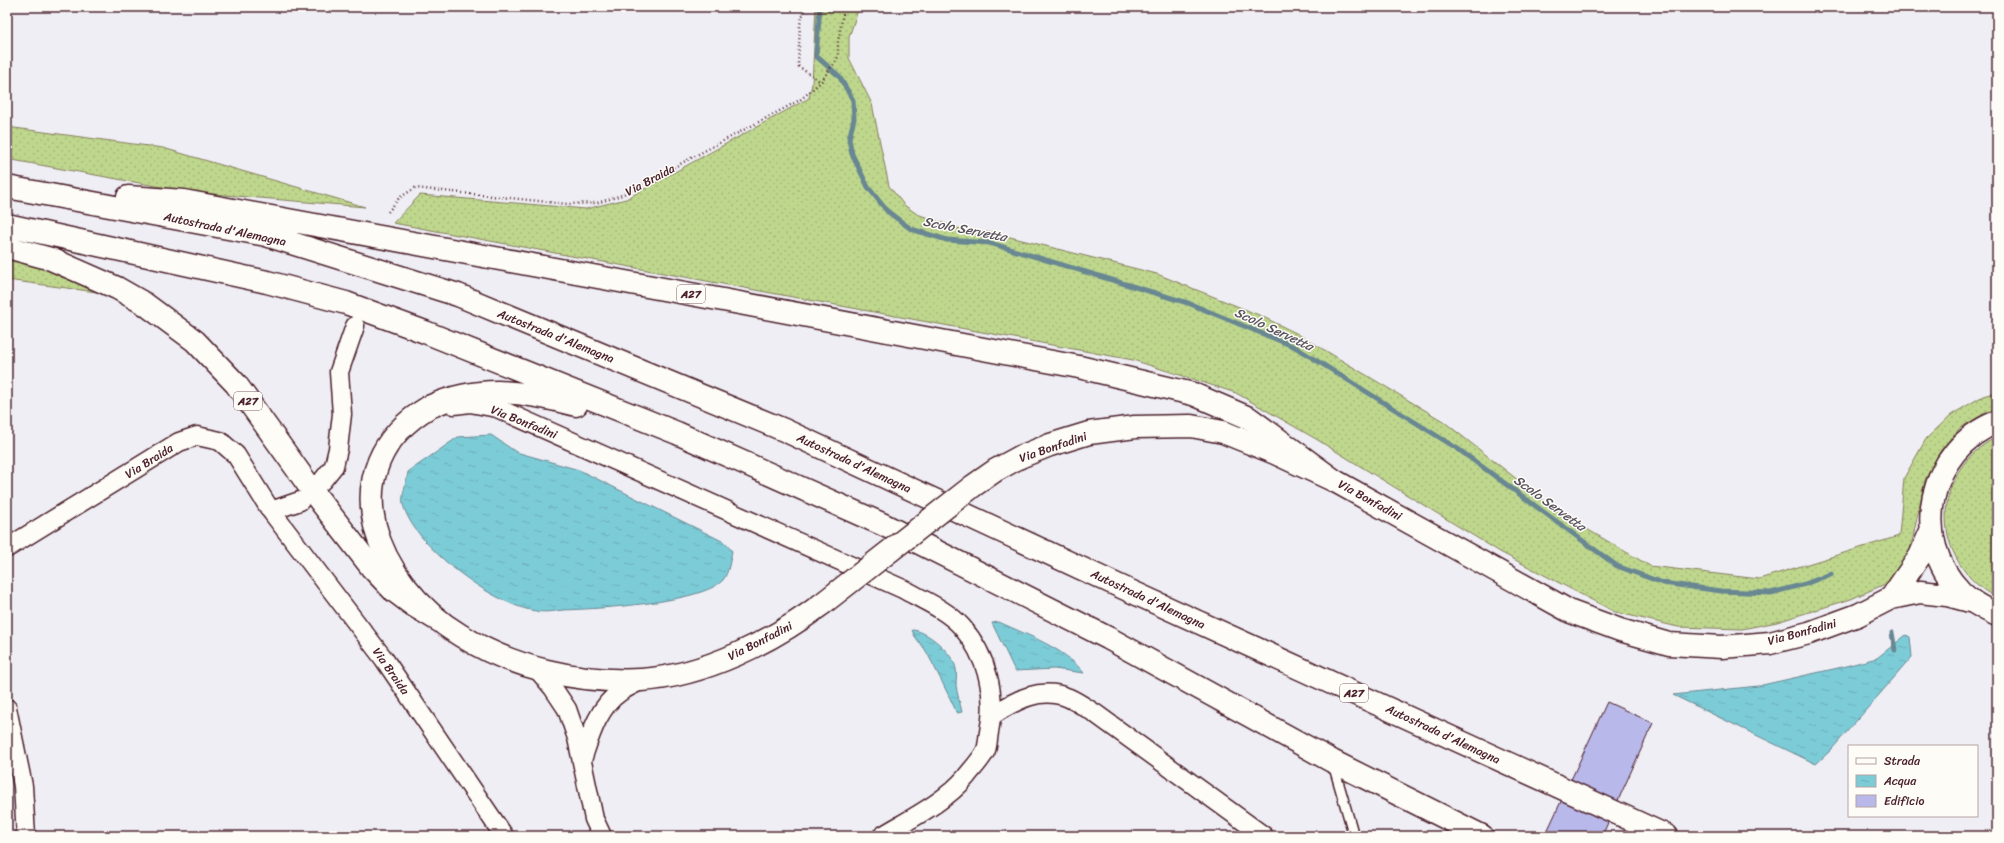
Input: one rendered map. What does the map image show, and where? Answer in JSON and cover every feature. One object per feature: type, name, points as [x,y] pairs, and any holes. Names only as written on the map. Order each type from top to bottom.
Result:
[{"type":"main road","name":"A27","points":[[14,188],[184,201],[1079,367],[1193,394],[1249,418],[1335,481]]},
{"type":"main road","name":"Autostrada d'Alemagna","points":[[14,188],[266,235],[359,263],[465,298],[784,430],[1117,585],[1667,836]]},
{"type":"main road","points":[[7,225],[267,282],[346,304],[425,332],[678,433],[884,525],[1108,638],[1332,761],[1482,836]]},
{"type":"main road","name":"A27","points":[[7,247],[51,258],[117,288],[145,304],[195,341],[236,384],[317,497],[372,568],[393,590],[413,605],[438,620]]},
{"type":"main road","points":[[430,407],[451,397],[505,392],[542,396],[678,433]]},
{"type":"main road","name":"Via Bonfadini","points":[[430,407],[411,418],[396,433],[382,454],[373,477],[370,507],[380,541],[391,567],[412,593],[438,620],[460,635],[486,649],[537,669],[568,675],[608,679],[642,680],[682,672],[725,660],[798,622],[973,486],[996,470],[1020,457],[1050,445],[1089,433],[1135,427],[1191,426],[1223,432],[1275,453],[1335,481],[1571,612],[1620,630],[1669,644],[1722,647],[1770,642],[1809,633],[1858,615],[1891,598]]},
{"type":"main road","points":[[1997,422],[1983,428],[1961,444],[1945,466],[1934,491],[1931,510],[1931,531],[1938,558],[1945,571],[1962,593],[1973,602],[1997,615]]},
{"type":"main road","points":[[1891,598],[1920,556],[1931,531]]},
{"type":"main road","points":[[1891,598],[1920,592],[1947,595],[1973,602]]},
{"type":"street","points":[[322,482],[334,466],[338,449],[342,414],[339,372],[355,326]]},
{"type":"street","name":"Via Bonfadini","points":[[430,407],[470,403],[497,408],[904,589],[950,616],[961,626],[975,644],[985,664],[989,678],[993,715],[986,750],[965,778],[940,800],[882,836]]},
{"type":"street","name":"Via Braida","points":[[7,548],[179,442],[197,436],[220,441],[236,455],[271,511],[384,659],[504,836]]},
{"type":"street","points":[[271,511],[300,501]]},
{"type":"street","name":"Via Bonfadini","points":[[537,669],[553,688],[567,709],[582,760],[584,778],[594,819],[602,836]]},
{"type":"street","name":"Via Bonfadini","points":[[582,760],[595,722],[606,706],[619,692],[642,680]]},
{"type":"street","points":[[993,715],[1017,700],[1042,693],[1068,698],[1096,714],[1264,836]]},
{"type":"street","points":[[7,708],[22,786],[26,836]]},
{"type":"lane","points":[[1332,761],[1354,836]]},
{"type":"path","points":[[805,7],[800,24],[798,66],[821,82]]},
{"type":"path","name":"Via Braida","points":[[388,212],[399,198],[415,188],[567,204],[597,203],[622,195],[800,100],[821,82],[838,57],[838,42],[844,7]]},
{"type":"green space","points":[[816,7],[859,7],[849,37],[849,58],[872,104],[889,186],[904,205],[917,214],[972,233],[990,232],[1157,274],[1259,315],[1296,333],[1443,421],[1561,514],[1650,566],[1759,579],[1899,536],[1904,478],[1926,439],[1951,415],[1983,396],[1997,392],[1997,409],[1987,412],[1960,428],[1941,450],[1925,480],[1909,556],[1903,568],[1885,584],[1851,599],[1777,622],[1742,629],[1678,627],[1615,612],[1500,552],[1316,439],[1236,393],[1133,360],[393,223],[420,195],[586,209],[626,199],[809,98],[812,84]]},
{"type":"green space","points":[[7,127],[163,148],[365,207],[189,192],[7,159]]},
{"type":"green space","points":[[7,253],[100,270],[104,293],[7,280]]},
{"type":"green space","points":[[1997,437],[1997,598],[1975,582],[1959,563],[1949,541],[1946,517],[1949,494],[1958,472],[1974,452]]},
{"type":"water","points":[[491,435],[516,452],[579,470],[724,542],[732,551],[725,577],[711,588],[672,599],[622,606],[546,612],[539,612],[519,607],[499,598],[479,586],[439,555],[422,538],[410,520],[403,504],[403,497],[408,472],[458,437]]},
{"type":"water","points":[[999,622],[1034,637],[1056,649],[1076,664],[1084,673],[1054,669],[1015,671],[992,623]]},
{"type":"water","points":[[912,630],[918,631],[932,638],[945,650],[954,663],[956,669],[956,688],[962,712],[957,713],[926,651]]},
{"type":"water","points":[[1906,635],[1910,637],[1912,657],[1831,750],[1816,764],[1673,695],[1758,686],[1877,658]]},
{"type":"building","points":[[1607,702],[1653,723],[1602,836],[1545,836]]},
{"type":"waterway","name":"Scolo Servetta","points":[[820,7],[816,56],[839,76],[853,100],[854,119],[849,139],[852,154],[868,187],[887,211],[911,229],[947,240],[990,243],[1188,303],[1295,347],[1458,449],[1617,566],[1663,583],[1721,591],[1771,593],[1805,584],[1831,574]]},
{"type":"waterway","name":"Scolo Servetta","points":[[1892,633],[1895,650]]}]
